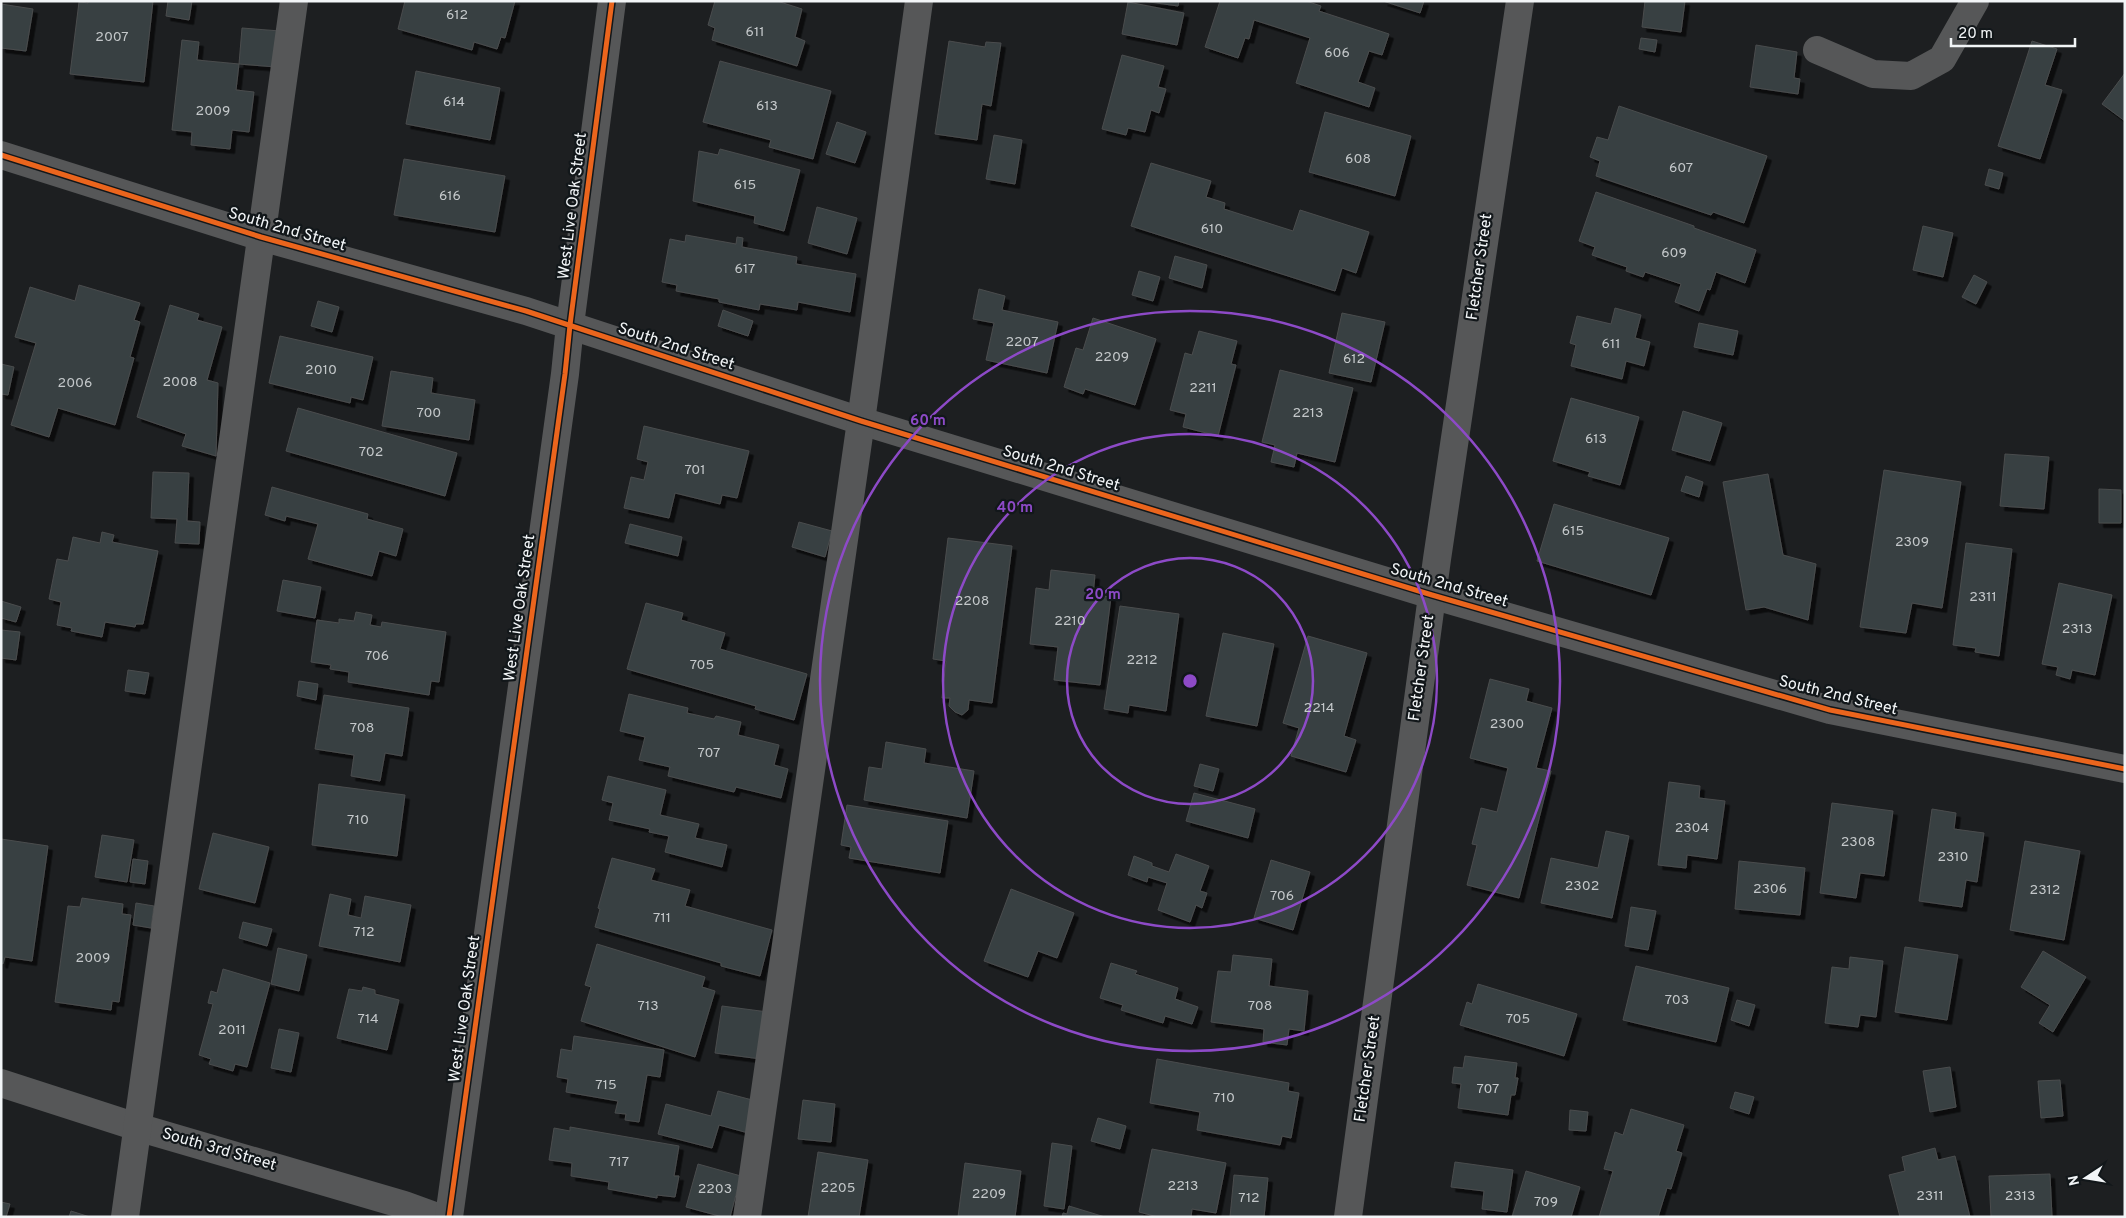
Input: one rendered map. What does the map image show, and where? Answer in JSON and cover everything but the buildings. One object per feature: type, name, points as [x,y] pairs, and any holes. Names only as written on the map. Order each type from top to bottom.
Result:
[{"type":"street","points":[[125,1217],[294,1]]},
{"type":"street","name":"West Live Oak Street","points":[[449,1217],[565,374],[612,1]]},
{"type":"street","points":[[747,1217],[862,421],[919,1]]},
{"type":"street","name":"Fletcher Street","points":[[1348,1217],[1432,595],[1520,1]]},
{"type":"street","points":[[1817,50],[1873,74],[1911,76],[1942,59],[1975,1]]},
{"type":"street","name":"South 2nd Street","points":[[1,155],[262,237],[526,311],[862,421],[1432,595],[1830,710],[2125,769]]},
{"type":"street","name":"South 3rd Street","points":[[1,1083],[137,1126],[395,1202],[437,1217]]},
{"type":"cycle path","points":[[449,1217],[565,374],[612,1]]},
{"type":"cycle path","points":[[1,155],[261,237],[526,311],[861,421],[1432,595],[1830,710],[2125,769]]}]
